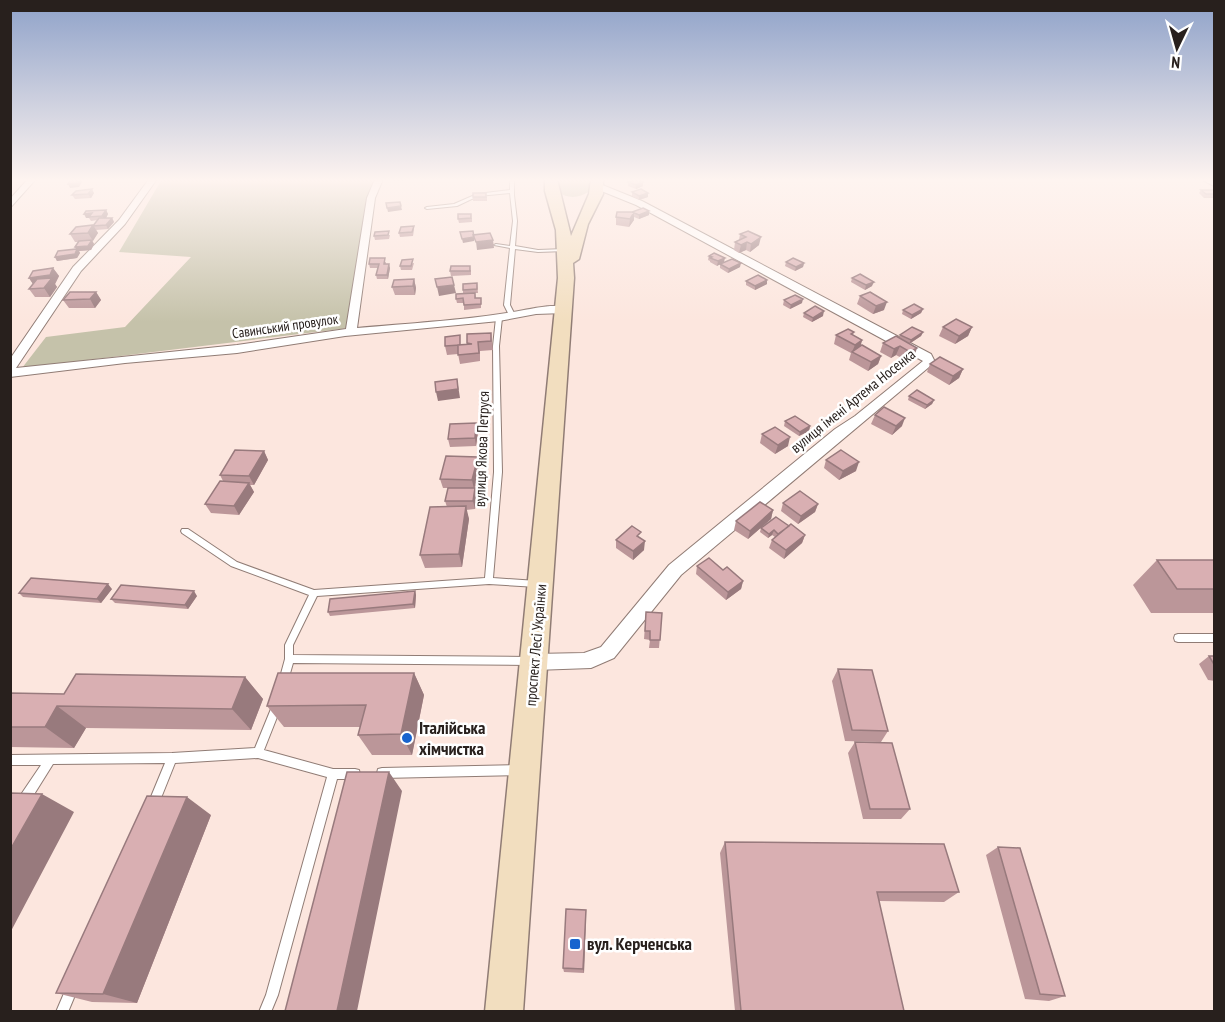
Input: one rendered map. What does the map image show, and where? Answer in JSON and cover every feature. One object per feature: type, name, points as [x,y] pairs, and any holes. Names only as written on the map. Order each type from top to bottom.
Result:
[{"type":"street","points":[[10,371],[76,269],[117,227]]},
{"type":"street","points":[[351,333],[367,227]]},
{"type":"street","name":"проспект Лесі Українки","points":[[504,1011],[564,310],[566,278],[562,227]]},
{"type":"street","name":"проспект Лесі Українки","points":[[566,278],[581,227]]},
{"type":"street","name":"вулиця імені Артема Носенка","points":[[535,662],[591,660],[605,654],[619,640],[643,607],[660,591],[675,570],[840,432],[860,419],[929,362],[929,359],[823,299],[686,227]]},
{"type":"street","name":"Савинський провулок","points":[[10,371],[237,349],[351,333],[564,310]]},
{"type":"lane","points":[[512,315],[507,305],[515,227]]},
{"type":"lane","points":[[496,245],[538,251],[565,250]]},
{"type":"lane","name":"вулиця Якова Петруся","points":[[489,581],[498,472],[496,346],[499,318]]},
{"type":"lane","points":[[185,531],[234,564],[314,593],[489,581],[541,584]]},
{"type":"lane","points":[[258,753],[278,704],[289,659],[289,645],[314,593]]},
{"type":"lane","points":[[1178,638],[1215,638]]},
{"type":"lane","points":[[289,659],[535,662]]},
{"type":"lane","points":[[10,760],[172,758],[258,753],[333,774],[525,770]]},
{"type":"lane","points":[[149,811],[172,758]]},
{"type":"lane","points":[[17,812],[49,761]]},
{"type":"lane","points":[[265,1011],[272,995],[333,774]]},
{"type":"lane","points":[[62,1011],[76,980]]},
{"type":"shaded area","points":[[134,227],[366,227],[349,328],[22,368],[46,337],[125,327],[191,257],[119,252]]},
{"type":"building","points":[[76,227],[92,227],[88,233],[70,234]]},
{"type":"building","points":[[401,227],[414,227],[412,232],[399,233]]},
{"type":"building","points":[[389,231],[388,235],[374,236],[375,232]]},
{"type":"building","points":[[473,231],[474,237],[462,239],[460,232]]},
{"type":"building","points":[[748,231],[761,237],[751,244],[747,242],[741,245],[735,242],[746,237],[740,234]]},
{"type":"building","points":[[490,233],[493,240],[476,242],[473,235]]},
{"type":"building","points":[[92,240],[88,246],[75,247],[79,241]]},
{"type":"building","points":[[77,249],[75,254],[55,257],[58,251]]},
{"type":"building","points":[[714,253],[725,258],[718,261],[710,258],[712,257],[709,256]]},
{"type":"building","points":[[370,258],[385,258],[384,264],[389,264],[387,275],[376,275],[379,264],[369,264]]},
{"type":"building","points":[[793,258],[804,263],[796,267],[786,262]]},
{"type":"building","points":[[413,259],[411,266],[400,266],[402,260]]},
{"type":"building","points":[[732,259],[741,263],[729,269],[720,264]]},
{"type":"building","points":[[451,266],[470,266],[470,271],[450,271]]},
{"type":"building","points":[[53,268],[50,275],[29,278],[33,271]]},
{"type":"building","points":[[860,274],[874,282],[866,285],[852,278]]},
{"type":"building","points":[[758,275],[767,280],[755,286],[746,281]]},
{"type":"building","points":[[452,277],[454,285],[437,287],[435,279]]},
{"type":"building","points":[[52,278],[44,288],[29,289],[37,279]]},
{"type":"building","points":[[414,279],[413,286],[392,287],[394,280]]},
{"type":"building","points":[[477,283],[477,289],[463,290],[463,284]]},
{"type":"building","points":[[70,292],[96,292],[90,299],[63,300]]},
{"type":"building","points":[[870,292],[887,302],[876,306],[860,296]]},
{"type":"building","points":[[475,293],[475,298],[481,298],[481,304],[464,305],[463,298],[456,299],[456,294]]},
{"type":"building","points":[[795,295],[803,299],[791,305],[784,300]]},
{"type":"building","points":[[914,304],[923,309],[912,315],[903,310]]},
{"type":"building","points":[[815,306],[824,311],[813,318],[804,313]]},
{"type":"building","points":[[956,319],[972,327],[959,336],[943,327]]},
{"type":"building","points":[[912,327],[923,332],[911,340],[900,335]]},
{"type":"building","points":[[848,329],[854,332],[851,334],[862,340],[855,345],[836,335]]},
{"type":"building","points":[[491,333],[491,341],[478,342],[479,353],[458,355],[458,345],[472,344],[467,343],[467,334]]},
{"type":"building","points":[[460,335],[460,345],[445,346],[445,337]]},
{"type":"building","points":[[896,336],[917,348],[910,352],[900,346],[894,349],[883,343]]},
{"type":"building","points":[[862,345],[881,356],[871,362],[852,352]]},
{"type":"building","points":[[940,357],[963,369],[953,376],[930,364]]},
{"type":"building","points":[[457,379],[458,389],[436,392],[435,382]]},
{"type":"building","points":[[917,390],[934,400],[927,405],[909,396]]},
{"type":"building","points":[[884,407],[905,418],[896,426],[875,415]]},
{"type":"building","points":[[795,416],[810,426],[800,432],[785,421]]},
{"type":"building","points":[[476,423],[475,438],[448,439],[450,424]]},
{"type":"building","points":[[775,427],[790,437],[778,445],[762,434]]},
{"type":"building","points":[[235,450],[264,451],[249,476],[220,475]]},
{"type":"building","points":[[841,450],[859,462],[843,471],[826,460]]},
{"type":"building","points":[[446,456],[478,457],[472,480],[440,479]]},
{"type":"building","points":[[220,481],[249,483],[234,506],[205,504]]},
{"type":"building","points":[[448,488],[475,488],[473,501],[445,501]]},
{"type":"building","points":[[800,491],[818,504],[801,516],[783,503]]},
{"type":"building","points":[[760,502],[773,510],[750,531],[736,521]]},
{"type":"building","points":[[466,506],[459,554],[420,555],[430,507]]},
{"type":"building","points":[[776,517],[789,526],[778,534],[774,530],[769,534],[761,528]]},
{"type":"building","points":[[791,524],[805,535],[786,550],[772,540]]},
{"type":"building","points":[[632,526],[641,532],[637,536],[645,541],[633,551],[616,540]]},
{"type":"building","points":[[709,558],[723,570],[727,567],[743,581],[728,592],[697,566]]},
{"type":"building","points":[[1157,560],[1215,560],[1215,589],[1177,589]]},
{"type":"building","points":[[31,578],[108,584],[97,599],[19,593]]},
{"type":"building","points":[[121,585],[194,591],[185,605],[111,599]]},
{"type":"building","points":[[415,591],[413,604],[328,612],[330,599]]},
{"type":"building","points":[[646,612],[662,613],[660,640],[650,640],[650,631],[645,631]]},
{"type":"building","points":[[1209,656],[1215,656],[1215,666]]},
{"type":"building","points":[[838,669],[872,670],[888,731],[852,730]]},
{"type":"building","points":[[278,673],[414,673],[401,734],[358,735],[366,705],[267,706]]},
{"type":"building","points":[[76,674],[245,677],[232,709],[57,706],[45,727],[10,727],[10,693],[64,694]]},
{"type":"building","points":[[855,742],[892,743],[910,809],[870,809]]},
{"type":"building","points":[[347,772],[389,772],[337,1011],[285,1011]]},
{"type":"building","points":[[10,793],[42,794],[10,850]]},
{"type":"building","points":[[147,796],[187,797],[103,994],[56,993]]},
{"type":"building","points":[[725,842],[944,844],[959,892],[877,892],[904,1011],[741,1011]]},
{"type":"building","points":[[998,847],[1020,848],[1065,996],[1040,994]]},
{"type":"building","points":[[566,909],[586,910],[583,969],[563,968]]},
{"type":"place","name":"Італійська хімчистка","points":[[407,738]]},
{"type":"place","name":"вул. Керченська","points":[[575,944]]}]
